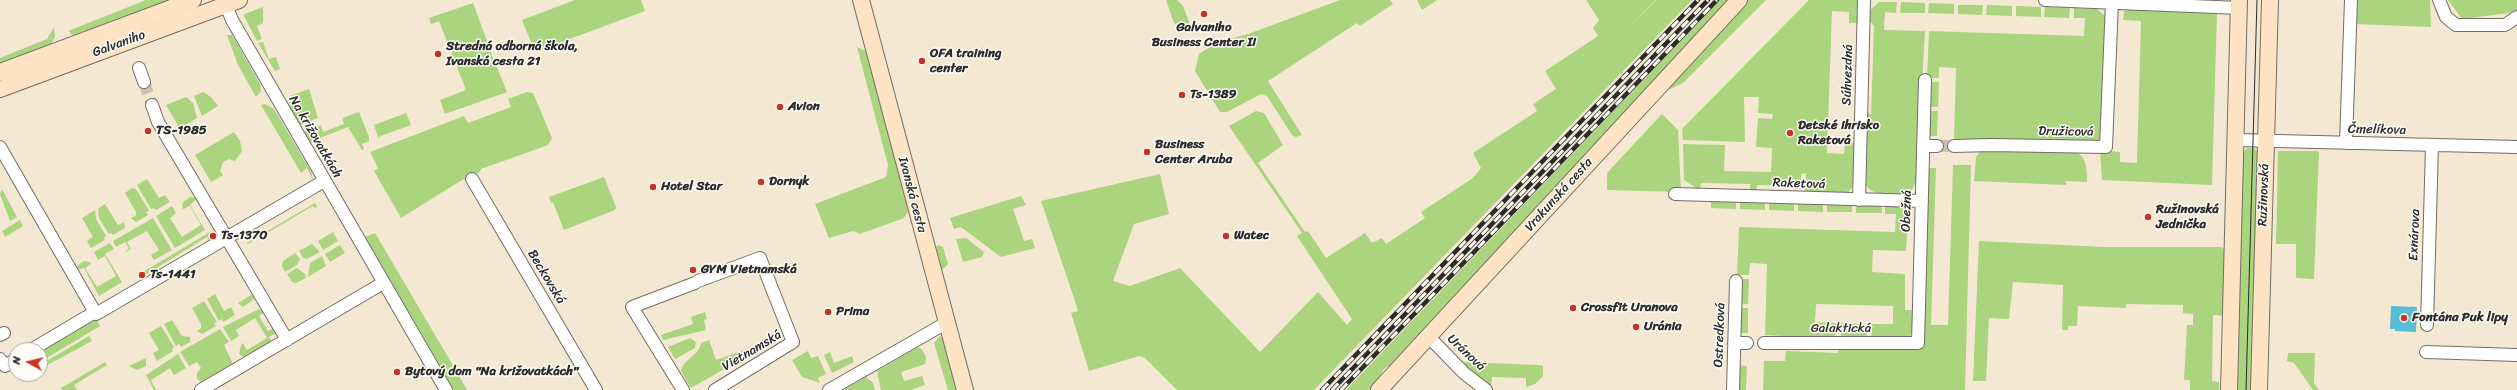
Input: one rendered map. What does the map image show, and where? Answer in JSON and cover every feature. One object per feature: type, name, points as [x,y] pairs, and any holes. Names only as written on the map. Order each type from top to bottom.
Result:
[{"type":"street","name":"Galvaniho","points":[[0,72],[193,0]]},
{"type":"street","name":"Ivanská cesta","points":[[861,0],[965,390]]},
{"type":"street","name":"Vrakunská cesta","points":[[1379,390],[1739,0]]},
{"type":"street","name":"Súhvezdná","points":[[1859,200],[1864,0]]},
{"type":"street","points":[[2045,0],[2239,4],[2237,140],[2229,390]]},
{"type":"street","name":"Ružinovská","points":[[2259,390],[2270,0]]},
{"type":"street","points":[[2346,143],[2351,0]]},
{"type":"street","points":[[2439,0],[2446,17],[2456,25],[2505,25],[2517,17]]},
{"type":"street","name":"Galvaniho","points":[[0,88],[229,2]]},
{"type":"street","name":"Na križovatkách","points":[[229,2],[232,20],[446,390]]},
{"type":"street","name":"Družicová","points":[[1954,146],[1991,145],[2106,147],[2112,2]]},
{"type":"street","points":[[139,68],[144,82]]},
{"type":"street","name":"Obežná","points":[[1918,343],[1925,80]]},
{"type":"street","points":[[152,105],[158,122],[286,340]]},
{"type":"street","name":"Čmelíkova","points":[[2237,140],[2517,148]]},
{"type":"street","name":"Exnárova","points":[[2427,325],[2432,145]]},
{"type":"street","points":[[1923,146],[1936,146]]},
{"type":"street","points":[[0,147],[96,313]]},
{"type":"street","name":"Beckovská","points":[[472,179],[596,390]]},
{"type":"street","points":[[45,342],[324,181]]},
{"type":"street","name":"Raketová","points":[[1675,194],[1922,201]]},
{"type":"street","name":"Vietnamská","points":[[682,390],[632,307],[760,258],[793,342],[715,390]]},
{"type":"street","name":"Ostredková","points":[[1733,390],[1736,281]]},
{"type":"street","points":[[201,390],[383,283]]},
{"type":"street","points":[[829,390],[946,323]]},
{"type":"street","name":"Uránová","points":[[1428,336],[1464,373],[1486,390]]},
{"type":"street","points":[[1734,343],[1747,344]]},
{"type":"street","name":"Galaktická","points":[[1764,343],[1918,343]]},
{"type":"street","points":[[2426,352],[2517,355]]},
{"type":"street","points":[[0,359],[5,366],[8,364]]},
{"type":"green space","points":[[146,0],[169,0],[73,35],[68,31]]},
{"type":"green space","points":[[575,0],[641,0],[645,11],[535,52],[522,20]]},
{"type":"green space","points":[[1166,0],[1177,0],[1183,6],[1191,27],[1184,29],[1174,23]]},
{"type":"green space","points":[[1340,0],[1390,0],[1393,4],[1360,26],[1357,23],[1268,81],[1302,135],[1296,137],[1292,135],[1267,96],[1261,94],[1227,112],[1220,112],[1195,71],[1199,54],[1218,42],[1248,34]]},
{"type":"green space","points":[[1417,0],[1437,0],[1422,10]]},
{"type":"green space","points":[[1586,0],[1656,0],[1626,29],[1657,0],[1692,0],[1314,390],[1177,390],[1145,358],[1139,356],[1089,371],[1071,313],[1078,311],[1041,201],[1160,174],[1169,214],[1134,224],[1113,281],[1130,286],[1180,268],[1260,352],[1318,292],[1347,325],[1352,319],[1297,236],[1302,233],[1229,126],[1256,111],[1264,113],[1283,145],[1258,163],[1305,232],[1308,231],[1326,258],[1365,233],[1372,243],[1382,238],[1386,244],[1425,218],[1421,212],[1473,178],[1481,168],[1473,153],[1537,111],[1533,104],[1556,89],[1545,71],[1598,36],[1593,28],[1599,20]]},
{"type":"green space","points":[[1720,0],[1731,0],[1400,359],[1384,369],[1372,390],[1346,390]]},
{"type":"green space","points":[[1745,0],[1766,0],[1683,83],[1668,90],[1667,85]]},
{"type":"green space","points":[[1809,0],[1857,0],[1858,2],[1859,23],[1849,23],[1849,12],[1832,11],[1827,153],[1844,154],[1845,143],[1856,143],[1854,185],[1846,195],[1805,196],[1806,173],[1801,174],[1801,186],[1757,185],[1756,192],[1750,192],[1750,184],[1701,183],[1700,190],[1684,180],[1683,144],[1725,145],[1724,171],[1771,172],[1772,148],[1756,147],[1758,118],[1772,119],[1773,114],[1758,113],[1759,97],[1744,97],[1745,142],[1683,140],[1682,129]]},
{"type":"green space","points":[[2358,0],[2430,0],[2431,27],[2355,24]]},
{"type":"green space","points":[[2448,0],[2517,0],[2517,10],[2509,13],[2462,19]]},
{"type":"green space","points":[[1879,2],[1897,2],[1896,13],[1885,12],[1884,30],[1925,31],[1917,179],[1912,190],[1893,196],[1887,196],[1874,192],[1865,184],[1865,109],[1871,115],[1874,26],[1868,19],[1870,10]]},
{"type":"green space","points":[[1901,2],[1925,3],[1925,13],[1900,13]]},
{"type":"green space","points":[[473,3],[487,41],[485,43],[488,51],[490,50],[507,92],[445,114],[440,100],[466,90],[439,21],[431,24],[429,18]]},
{"type":"green space","points":[[1929,3],[1954,4],[1954,14],[1928,13]]},
{"type":"green space","points":[[1958,5],[1983,5],[1982,15],[1958,14]]},
{"type":"green space","points":[[1987,5],[2012,6],[2012,16],[1986,15]]},
{"type":"green space","points":[[2016,6],[2041,7],[2041,17],[2016,16]]},
{"type":"green space","points":[[263,7],[263,23],[257,26],[262,39],[257,41],[244,16],[245,14]]},
{"type":"green space","points":[[2045,7],[2070,8],[2069,18],[2044,17]]},
{"type":"green space","points":[[2074,8],[2097,9],[2104,15],[2109,26],[2105,129],[2099,140],[2087,144],[1954,140],[1956,68],[1939,67],[1939,78],[1927,78],[1929,31],[2084,36],[2085,18],[2074,18]]},
{"type":"green space","points":[[2131,9],[2217,13],[2212,185],[2102,180],[2100,150],[2120,152],[2120,162],[2137,163],[2141,21],[2123,20],[2124,11]]},
{"type":"green space","points":[[54,27],[55,36],[52,43],[0,64],[0,58],[47,39]]},
{"type":"green space","points":[[227,35],[232,35],[260,84],[261,91],[256,97],[238,65]]},
{"type":"green space","points":[[263,42],[269,59],[276,57],[280,69],[275,71],[258,43]]},
{"type":"green space","points":[[857,47],[868,52],[892,143],[893,152],[910,208],[904,218],[860,234],[853,231],[829,238],[815,204],[886,177],[888,165]]},
{"type":"green space","points":[[1929,82],[1939,82],[1938,107],[1928,107]]},
{"type":"green space","points":[[309,89],[318,118],[300,125],[291,108],[289,100],[290,96]]},
{"type":"green space","points":[[203,92],[211,97],[218,106],[202,116],[194,96]]},
{"type":"green space","points":[[527,92],[533,93],[552,138],[548,145],[481,169],[480,172],[462,180],[401,218],[374,171],[378,168],[370,152],[464,116],[468,123],[511,107],[508,99]]},
{"type":"green space","points":[[186,97],[193,103],[197,118],[180,129],[166,105]]},
{"type":"green space","points":[[265,104],[274,109],[312,173],[312,178],[307,168],[301,173],[261,105]]},
{"type":"green space","points":[[1928,111],[1938,111],[1937,136],[1927,136]]},
{"type":"green space","points":[[359,112],[369,137],[369,141],[362,144],[364,149],[362,150],[348,127],[310,142],[304,132],[321,125],[323,132],[344,124],[342,118]]},
{"type":"green space","points":[[406,113],[411,125],[378,137],[374,125]]},
{"type":"green space","points":[[1662,114],[1678,130],[1681,192],[1607,190],[1607,173]]},
{"type":"green space","points":[[234,132],[240,141],[242,151],[235,161],[229,159],[223,162],[220,171],[223,175],[211,182],[195,155]]},
{"type":"green space","points":[[2247,148],[2254,148],[2260,155],[2253,390],[2235,390],[2242,154]]},
{"type":"green space","points":[[2072,149],[2081,155],[2085,162],[2087,182],[2066,181],[2066,185],[1974,181],[1976,157],[1981,150]]},
{"type":"green space","points":[[2278,151],[2319,151],[2314,279],[2296,278],[2296,244],[2276,244]]},
{"type":"green space","points":[[1953,165],[1971,165],[1965,390],[1763,390],[1764,361],[1785,361],[1786,351],[1838,353],[1838,347],[1920,350],[1926,168],[1936,168],[1931,325],[1948,325]]},
{"type":"green space","points":[[604,177],[616,207],[615,210],[564,230],[553,202],[551,203],[549,197]]},
{"type":"green space","points":[[147,179],[159,198],[165,195],[170,202],[156,210],[154,208],[151,209],[137,185]]},
{"type":"green space","points":[[132,188],[136,189],[149,211],[146,212],[148,215],[136,222],[131,218],[136,215],[136,212],[125,193]]},
{"type":"green space","points":[[2,189],[17,217],[10,221],[0,194]]},
{"type":"green space","points":[[1021,196],[1026,205],[1013,209],[1024,241],[1032,239],[1035,248],[1001,257],[961,227],[954,229],[950,218]]},
{"type":"green space","points":[[190,197],[198,198],[190,205],[205,230],[175,248],[156,216],[172,206],[176,213],[170,218],[182,237],[201,225],[190,206],[183,209],[182,207],[183,202]]},
{"type":"green space","points":[[1711,198],[1736,199],[1736,209],[1711,208]]},
{"type":"green space","points":[[1740,199],[1765,200],[1765,210],[1740,209]]},
{"type":"green space","points":[[1769,200],[1794,201],[1794,211],[1769,210]]},
{"type":"green space","points":[[1798,201],[1823,201],[1823,212],[1798,211]]},
{"type":"green space","points":[[1827,202],[1852,202],[1852,212],[1827,212]]},
{"type":"green space","points":[[315,203],[317,207],[315,208],[313,206],[248,244],[247,243]]},
{"type":"green space","points":[[1856,203],[1882,203],[1882,213],[1856,213]]},
{"type":"green space","points":[[105,204],[118,225],[124,222],[125,228],[113,235],[111,233],[109,234],[99,218],[98,209]]},
{"type":"green space","points":[[1885,204],[1909,205],[1906,251],[1873,250],[1872,272],[1905,274],[1905,310],[1913,310],[1912,333],[1909,337],[1871,339],[1872,324],[1893,324],[1893,306],[1816,304],[1815,322],[1836,323],[1835,339],[1765,335],[1767,264],[1750,263],[1749,275],[1737,275],[1739,227],[1895,232],[1896,214],[1885,214]]},
{"type":"green space","points":[[95,210],[96,219],[106,236],[104,238],[105,240],[91,248],[87,241],[93,237],[82,218]]},
{"type":"green space","points":[[153,218],[172,250],[154,260],[151,255],[159,250],[147,231],[127,242],[131,249],[124,253],[129,248],[125,242],[116,247],[113,241]]},
{"type":"green space","points":[[20,220],[23,226],[5,237],[2,231]]},
{"type":"green space","points":[[215,229],[217,237],[211,243],[207,237],[145,275],[143,272]]},
{"type":"green space","points":[[333,232],[338,241],[323,250],[318,241]]},
{"type":"green space","points":[[375,233],[467,390],[454,390],[365,237]]},
{"type":"green space","points":[[966,238],[984,252],[982,257],[963,262],[956,239]]},
{"type":"green space","points":[[1979,241],[2105,247],[2221,247],[2228,251],[2227,316],[2213,315],[2212,381],[2219,382],[2219,390],[2190,390],[2190,380],[2184,380],[2187,325],[2193,325],[2193,314],[2183,313],[2183,305],[2126,304],[2126,308],[2078,306],[2077,326],[2068,326],[2068,330],[2062,330],[2063,285],[2013,282],[2009,319],[1989,318],[1986,381],[1973,381]]},
{"type":"green space","points":[[110,243],[114,249],[105,254],[122,282],[99,296],[84,268],[74,271],[74,268],[84,261],[90,262],[91,264],[85,268],[97,287],[116,276],[105,256],[98,260],[94,252]]},
{"type":"green space","points":[[312,244],[320,252],[307,259],[303,258],[299,251]]},
{"type":"green space","points":[[340,245],[345,253],[330,262],[325,254]]},
{"type":"green space","points":[[939,245],[943,247],[948,264],[942,270],[936,246]]},
{"type":"green space","points":[[295,253],[300,259],[297,265],[285,272],[282,266],[283,261]]},
{"type":"green space","points":[[322,256],[326,266],[308,277],[310,263]]},
{"type":"green space","points":[[297,268],[305,274],[306,278],[296,283],[292,282],[287,274]]},
{"type":"green space","points":[[1739,279],[1749,279],[1748,304],[1738,304]]},
{"type":"green space","points":[[215,294],[224,311],[231,307],[235,315],[223,322],[222,319],[219,321],[207,299]]},
{"type":"green space","points":[[253,294],[254,299],[243,307],[238,303]]},
{"type":"green space","points":[[204,301],[217,322],[214,324],[216,326],[202,334],[197,331],[201,328],[201,324],[192,308]]},
{"type":"green space","points":[[1738,308],[1748,308],[1748,333],[1737,333]]},
{"type":"green space","points":[[259,309],[265,312],[259,316],[268,331],[274,328],[276,333],[269,337],[272,342],[244,357],[239,354],[243,343],[247,350],[267,338],[255,318],[236,330],[239,336],[231,341],[223,327]]},
{"type":"green space","points":[[705,312],[707,319],[704,320],[706,330],[663,340],[661,335],[693,324],[691,317]]},
{"type":"green space","points":[[95,317],[100,326],[48,357],[48,345]]},
{"type":"green space","points":[[172,320],[182,336],[190,337],[190,342],[181,347],[179,344],[176,346],[164,324]]},
{"type":"green space","points":[[1841,323],[1867,324],[1867,340],[1841,339]]},
{"type":"green space","points":[[161,326],[174,347],[172,349],[173,351],[157,361],[153,353],[159,350],[149,333]]},
{"type":"green space","points":[[220,329],[229,342],[224,345],[233,364],[201,382],[197,379],[197,373],[201,368],[197,362],[189,366],[180,352]]},
{"type":"green space","points":[[89,336],[92,341],[48,365],[48,360]]},
{"type":"green space","points":[[940,336],[944,340],[958,390],[948,390],[934,343]]},
{"type":"green space","points":[[690,338],[696,342],[695,348],[675,359],[668,347]]},
{"type":"green space","points":[[779,338],[691,388],[681,371],[685,363],[700,347],[701,343],[709,340],[716,360]]},
{"type":"green space","points":[[918,347],[925,354],[925,364],[901,372],[904,381],[922,376],[925,385],[911,390],[881,390],[877,371]]},
{"type":"green space","points":[[808,351],[811,358],[818,356],[826,374],[818,378],[820,383],[802,377],[792,360]]},
{"type":"green space","points":[[830,352],[834,363],[852,356],[854,362],[832,373],[824,355]]},
{"type":"green space","points":[[2288,353],[2315,353],[2314,383],[2319,390],[2313,390],[2294,363],[2287,361]]},
{"type":"green space","points":[[178,354],[186,368],[174,375],[170,368],[151,380],[156,390],[154,390],[146,375]]},
{"type":"green space","points":[[146,358],[146,366],[137,370],[129,366]]},
{"type":"green space","points":[[105,362],[107,365],[74,385],[77,390],[62,390],[61,388]]},
{"type":"green space","points":[[1464,362],[1539,365],[1543,366],[1543,376],[1535,384],[1526,387],[1526,378],[1492,377],[1491,386],[1483,383],[1475,377]]},
{"type":"green space","points":[[1736,365],[1747,366],[1746,390],[1736,390]]},
{"type":"green space","points":[[866,377],[873,383],[875,390],[844,390]]},
{"type":"water","name":"Fontána Puk lipy","points":[[2391,306],[2417,307],[2416,332],[2395,331],[2395,329],[2390,329]]},
{"type":"tunnel","points":[[144,82],[152,105]]},
{"type":"tunnel","points":[[1937,146],[1954,146]]},
{"type":"tram line","points":[[2246,390],[2257,0]]},
{"type":"railway","points":[[1322,390],[1698,0]]},
{"type":"railway","points":[[1332,390],[1708,0]]},
{"type":"railway","points":[[1341,390],[1717,0]]},
{"type":"place","name":"Galvaniho Business Center II","points":[[1204,14]]},
{"type":"place","name":"Stredná odborná škola, Ivanská cesta 21","points":[[438,54]]},
{"type":"place","name":"OFA training center","points":[[922,61]]},
{"type":"place","name":"Ts-1389","points":[[1182,95]]},
{"type":"place","name":"Avion","points":[[780,107]]},
{"type":"place","name":"TS-1985","points":[[148,131]]},
{"type":"place","name":"Detské ihrisko Raketová","points":[[1790,133]]},
{"type":"place","name":"Business Center Aruba","points":[[1147,152]]},
{"type":"place","name":"Dornyk","points":[[761,182]]},
{"type":"place","name":"Hotel Star","points":[[653,187]]},
{"type":"place","name":"Ružinovská Jednička","points":[[2148,217]]},
{"type":"place","name":"Ts-1370","points":[[213,236]]},
{"type":"place","name":"Watec","points":[[1226,236]]},
{"type":"place","name":"GYM Vietnamská","points":[[693,270]]},
{"type":"place","name":"Ts-1441","points":[[142,275]]},
{"type":"place","name":"Crossfit Uranova","points":[[1573,308]]},
{"type":"place","name":"Prima","points":[[828,312]]},
{"type":"place","name":"Fontána Puk lipy","points":[[2404,318]]},
{"type":"place","name":"Uránia","points":[[1636,327]]},
{"type":"place","name":"Bytový dom \"Na križovatkách\"","points":[[397,372]]}]
